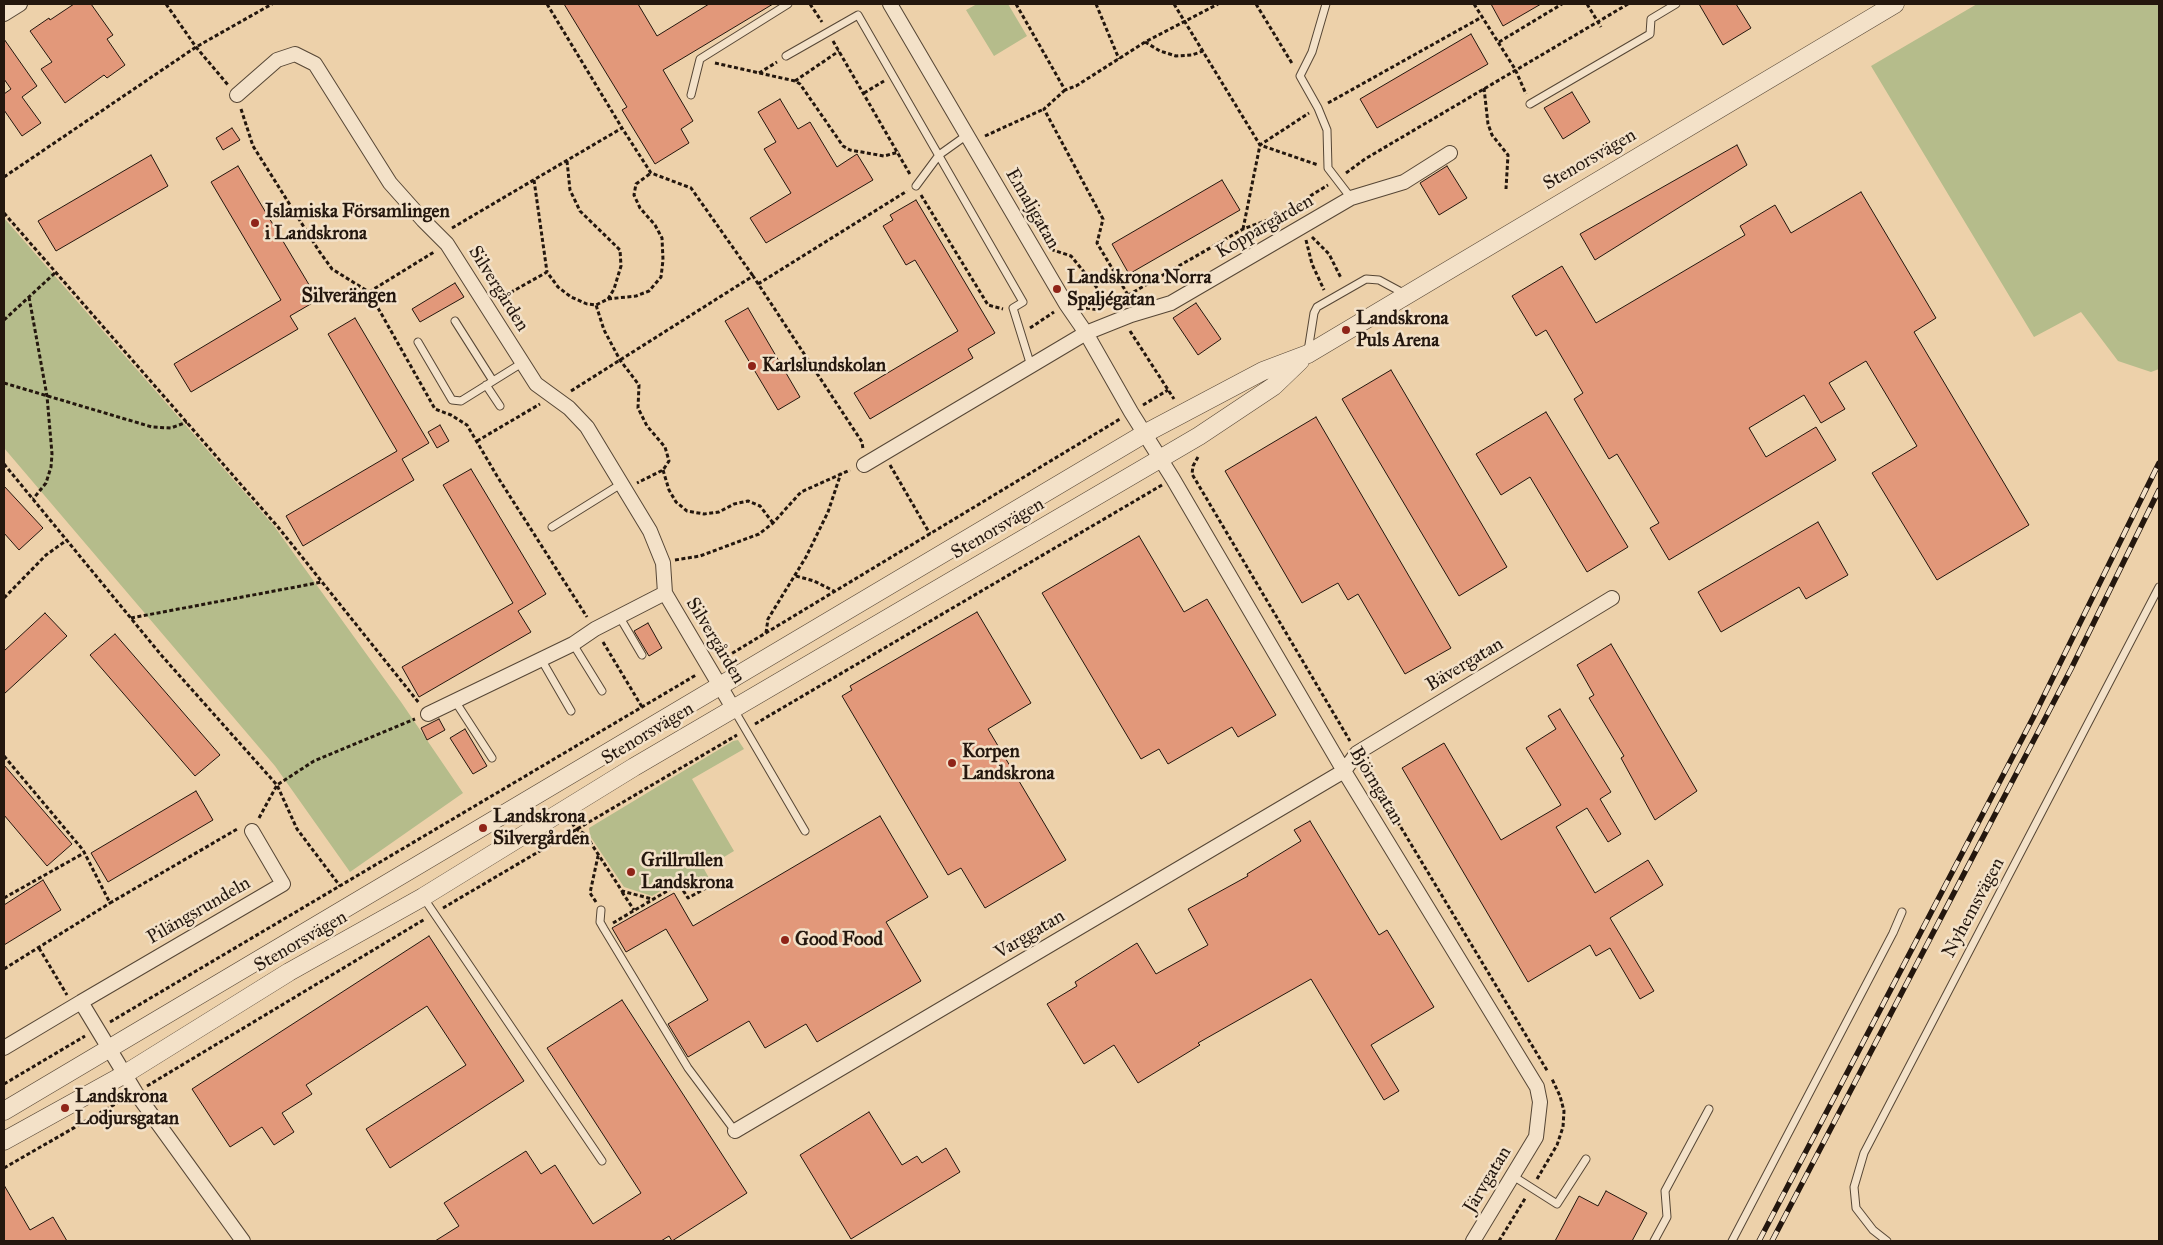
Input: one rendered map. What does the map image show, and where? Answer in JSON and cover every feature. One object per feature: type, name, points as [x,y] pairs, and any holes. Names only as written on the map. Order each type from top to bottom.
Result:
[{"type":"street","points":[[4,14],[20,4]]},
{"type":"street","name":"Emaljgatan","points":[[890,4],[1066,304],[1086,334],[1160,459]]},
{"type":"street","name":"Stenorsvägen","points":[[4,1111],[1144,434],[1263,372],[1308,354],[1406,294],[1777,76],[1894,4]]},
{"type":"street","name":"Silvergården","points":[[236,95],[277,60],[296,54],[315,64],[390,183],[443,240],[536,384],[569,408],[587,427],[650,531],[662,563],[665,593],[733,708]]},
{"type":"street","name":"Koppargården","points":[[864,465],[1086,334],[1131,315],[1171,302],[1351,198],[1404,182],[1450,153]]},
{"type":"street","name":"Stenorsvägen","points":[[4,1141],[125,1074],[289,972],[423,897],[562,810],[733,708],[1199,436],[1274,386],[1308,354]]},
{"type":"street","name":"Björngatan","points":[[1160,459],[1344,772],[1537,1087],[1540,1102],[1536,1138]]},
{"type":"street","name":"Silvergården","points":[[428,714],[573,644],[595,629],[665,593]]},
{"type":"street","name":"Bävergatan","points":[[1344,772],[1357,753],[1612,598]]},
{"type":"street","name":"Varggatan","points":[[735,1131],[1344,772]]},
{"type":"street","name":"Pilängsrundeln","points":[[4,1048],[283,884],[252,832]]},
{"type":"street","points":[[77,1004],[98,1029],[136,1093],[243,1241]]},
{"type":"street","name":"Järvgatan","points":[[1473,1241],[1536,1138]]},
{"type":"lane","points":[[691,95],[700,59],[788,4]]},
{"type":"lane","points":[[1326,4],[1312,52],[1300,76],[1318,108],[1327,130],[1328,168],[1351,198]]},
{"type":"lane","points":[[1530,104],[1650,34],[1651,19],[1676,4]]},
{"type":"lane","points":[[786,56],[858,15],[1023,302],[1013,308],[1031,366]]},
{"type":"lane","points":[[916,186],[938,155],[966,134]]},
{"type":"lane","points":[[1308,354],[1314,313],[1317,307],[1366,279],[1379,280],[1406,294]]},
{"type":"lane","points":[[455,321],[490,383],[500,406]]},
{"type":"lane","points":[[418,342],[452,400],[461,401],[522,363]]},
{"type":"lane","points":[[552,527],[623,487]]},
{"type":"lane","name":"Nyhemsvägen","points":[[1887,1241],[1874,1230],[1856,1208],[1854,1187],[1864,1153],[2159,587]]},
{"type":"lane","points":[[619,616],[642,655]]},
{"type":"lane","points":[[573,644],[602,691]]},
{"type":"lane","points":[[540,660],[571,711]]},
{"type":"lane","points":[[455,701],[492,758]]},
{"type":"lane","points":[[733,708],[744,731],[805,831]]},
{"type":"lane","points":[[423,897],[602,1161]]},
{"type":"lane","points":[[601,910],[600,922],[688,1068],[735,1131]]},
{"type":"lane","points":[[1732,1241],[1893,933],[1902,912]]},
{"type":"lane","points":[[1654,1241],[1667,1217],[1665,1191],[1709,1109]]},
{"type":"lane","points":[[1513,1176],[1557,1204],[1586,1159]]},
{"type":"path","points":[[166,4],[196,47],[236,95],[253,146],[319,252],[332,269],[369,292],[435,409],[467,424],[642,706]]},
{"type":"path","points":[[4,176],[196,47],[272,4]]},
{"type":"path","points":[[547,4],[651,173],[691,188],[753,276],[862,442],[864,465],[841,473],[824,483],[801,492],[773,523],[759,534],[700,556],[662,563]]},
{"type":"path","points":[[810,4],[825,27]]},
{"type":"path","points":[[1016,4],[1065,90]]},
{"type":"path","points":[[1096,4],[1119,59]]},
{"type":"path","points":[[1174,4],[1260,144],[1328,168]]},
{"type":"path","points":[[990,144],[985,136],[1044,109],[1065,90],[1076,86],[1145,42],[1218,4]]},
{"type":"path","points":[[1256,4],[1300,76]]},
{"type":"path","points":[[1474,4],[1515,69],[1530,104]]},
{"type":"path","points":[[1498,42],[1562,4]]},
{"type":"path","points":[[1587,4],[1601,27]]},
{"type":"path","points":[[1048,242],[1053,250],[1071,256],[1111,305],[1243,229],[1276,217],[1336,180],[1365,159],[1628,4]]},
{"type":"path","points":[[1243,229],[1260,144],[1318,108],[1482,17]]},
{"type":"path","points":[[829,35],[899,152],[916,186],[988,305],[1008,313]]},
{"type":"path","points":[[1145,42],[1160,51],[1176,56],[1192,55],[1203,51]]},
{"type":"path","points":[[795,81],[839,50]]},
{"type":"path","points":[[758,74],[786,56]]},
{"type":"path","points":[[700,59],[758,74],[795,81],[800,84],[843,146],[850,150],[884,156],[899,152]]},
{"type":"path","points":[[864,93],[893,76]]},
{"type":"path","points":[[1484,88],[1488,124],[1492,135],[1508,155],[1506,189]]},
{"type":"path","points":[[1044,109],[1103,219],[1097,243],[1128,296]]},
{"type":"path","points":[[369,292],[534,180],[622,128]]},
{"type":"path","points":[[567,161],[570,190],[580,211],[620,250],[621,266],[614,289],[608,299]]},
{"type":"path","points":[[534,180],[547,272],[558,287],[571,297],[587,304],[596,305],[608,299],[636,296],[649,290],[661,277],[663,260],[662,238],[655,225],[640,208],[634,195],[636,184],[651,173]]},
{"type":"path","points":[[758,284],[916,186]]},
{"type":"path","points":[[1290,208],[1302,228],[1329,254],[1341,278]]},
{"type":"path","points":[[4,213],[278,527],[428,714],[314,761],[277,785],[252,832],[240,828],[110,903],[4,969]]},
{"type":"path","points":[[1302,228],[1312,264],[1330,300]]},
{"type":"path","points":[[4,320],[56,272]]},
{"type":"path","points":[[486,306],[547,272]]},
{"type":"path","points":[[477,441],[553,397],[574,390],[753,276]]},
{"type":"path","points":[[28,297],[47,396],[51,467],[46,483],[33,500]]},
{"type":"path","points":[[1026,330],[1066,304]]},
{"type":"path","points":[[596,305],[604,330],[620,360],[639,384],[638,408],[648,426],[665,447],[669,461],[663,470],[623,487]]},
{"type":"path","points":[[4,383],[152,427],[171,428],[186,422]]},
{"type":"path","points":[[4,1084],[709,668],[1168,390]]},
{"type":"path","points":[[884,454],[930,534]]},
{"type":"path","points":[[4,464],[132,618],[277,785],[297,829],[340,886]]},
{"type":"path","points":[[663,470],[669,490],[676,502],[687,511],[704,514],[719,512],[734,504],[748,501],[760,506],[773,523]]},
{"type":"path","points":[[766,633],[768,619],[796,576],[828,512],[841,473]]},
{"type":"path","points":[[4,1168],[136,1093],[434,913],[1173,479],[1192,474]]},
{"type":"path","points":[[4,598],[46,555],[67,540]]},
{"type":"path","points":[[796,576],[814,581],[834,592]]},
{"type":"path","points":[[132,618],[322,582]]},
{"type":"path","points":[[4,756],[84,853],[110,903]]},
{"type":"path","points":[[576,829],[585,834],[634,910]]},
{"type":"path","points":[[4,898],[84,853]]},
{"type":"path","points":[[598,855],[590,893],[601,910]]},
{"type":"path","points":[[604,929],[679,884],[688,898],[708,887],[719,884]]},
{"type":"path","points":[[622,892],[652,899]]},
{"type":"path","points":[[39,948],[77,1004]]},
{"type":"green space","points":[[977,4],[1008,4],[1027,36],[994,56],[966,10]]},
{"type":"green space","points":[[1977,4],[2159,4],[2159,369],[2151,372],[2118,361],[2081,312],[2034,337],[1871,66]]},
{"type":"green space","points":[[4,218],[274,526],[401,702],[463,793],[350,872],[275,766],[4,448]]},
{"type":"green space","points":[[738,740],[744,749],[692,779],[734,851],[704,869],[709,878],[689,890],[681,879],[652,896],[624,887],[590,836],[589,828],[733,741]]},
{"type":"building","points":[[74,4],[91,4],[113,35],[107,39],[125,65],[107,78],[104,75],[65,103],[41,69],[52,62],[30,31]]},
{"type":"building","points":[[564,4],[638,4],[657,36],[709,4],[773,4],[663,70],[693,121],[681,129],[689,143],[655,164],[622,110],[627,107]]},
{"type":"building","points":[[1491,4],[1541,4],[1503,26]]},
{"type":"building","points":[[1699,4],[1736,4],[1751,28],[1723,45]]},
{"type":"building","points":[[1471,34],[1488,64],[1377,128],[1360,99]]},
{"type":"building","points":[[4,39],[37,86],[22,97],[41,123],[22,136],[4,110],[4,94],[11,89],[4,79]]},
{"type":"building","points":[[1572,92],[1590,122],[1563,139],[1544,108]]},
{"type":"building","points":[[780,99],[798,129],[810,122],[837,167],[857,154],[873,180],[766,243],[750,218],[791,193],[764,149],[776,142],[758,112]]},
{"type":"building","points":[[232,128],[240,140],[223,150],[216,138]]},
{"type":"building","points":[[1737,145],[1747,165],[1595,260],[1580,234]]},
{"type":"building","points":[[151,155],[168,186],[56,251],[38,221]]},
{"type":"building","points":[[238,166],[311,288],[314,286],[321,298],[290,316],[298,329],[191,392],[174,364],[281,300],[211,182]]},
{"type":"building","points":[[1447,166],[1467,198],[1439,215],[1420,183]]},
{"type":"building","points":[[1222,180],[1240,210],[1129,274],[1112,244]]},
{"type":"building","points":[[1861,192],[1936,318],[1914,332],[2029,525],[1937,580],[1872,473],[1917,446],[1866,361],[1829,383],[1845,409],[1821,423],[1804,395],[1749,428],[1766,457],[1816,427],[1836,460],[1669,560],[1650,528],[1659,523],[1617,454],[1609,459],[1574,399],[1583,393],[1546,330],[1536,336],[1512,296],[1562,266],[1596,323],[1745,235],[1740,226],[1775,205],[1791,233]]},
{"type":"building","points":[[916,200],[995,333],[968,349],[973,358],[870,419],[854,393],[958,331],[915,260],[906,265],[883,226],[893,220],[890,215]]},
{"type":"building","points":[[455,283],[464,297],[420,322],[412,309]]},
{"type":"building","points":[[1196,303],[1221,339],[1198,355],[1173,318]]},
{"type":"building","points":[[748,308],[800,397],[778,410],[725,321]]},
{"type":"building","points":[[355,318],[429,443],[402,459],[414,480],[303,546],[286,516],[397,451],[328,334]]},
{"type":"building","points":[[1391,370],[1507,567],[1459,596],[1342,399]]},
{"type":"building","points":[[1546,412],[1628,547],[1587,572],[1530,477],[1501,495],[1476,454]]},
{"type":"building","points":[[1316,417],[1451,648],[1405,674],[1358,594],[1348,600],[1338,583],[1302,603],[1225,471]]},
{"type":"building","points":[[440,425],[449,441],[437,448],[428,432]]},
{"type":"building","points":[[471,469],[546,594],[518,611],[531,632],[419,697],[402,667],[513,603],[443,485]]},
{"type":"building","points":[[4,486],[43,528],[19,550],[4,533]]},
{"type":"building","points":[[1818,522],[1848,575],[1806,599],[1799,587],[1721,632],[1698,592]]},
{"type":"building","points":[[1139,536],[1184,612],[1207,599],[1276,715],[1238,737],[1232,727],[1168,764],[1159,749],[1141,759],[1042,593]]},
{"type":"building","points":[[977,612],[1031,703],[988,729],[1066,860],[985,908],[961,868],[948,875],[842,696],[852,690],[850,686]]},
{"type":"building","points":[[45,613],[67,636],[4,694],[4,651]]},
{"type":"building","points":[[648,623],[662,648],[649,656],[634,631]]},
{"type":"building","points":[[115,634],[220,755],[195,776],[90,655]]},
{"type":"building","points":[[1611,644],[1697,791],[1655,820],[1621,758],[1624,756],[1589,698],[1594,695],[1577,665]]},
{"type":"building","points":[[1560,709],[1611,792],[1600,799],[1621,834],[1608,842],[1587,808],[1556,827],[1595,893],[1648,860],[1663,885],[1610,918],[1654,991],[1640,999],[1610,948],[1596,956],[1590,945],[1528,982],[1402,768],[1444,743],[1501,840],[1561,805],[1526,748],[1556,729],[1548,716]]},
{"type":"building","points":[[439,719],[445,730],[427,740],[421,728]]},
{"type":"building","points":[[465,729],[487,766],[473,774],[450,738]]},
{"type":"building","points":[[4,765],[72,844],[47,866],[4,815]]},
{"type":"building","points":[[196,791],[213,820],[108,882],[91,853]]},
{"type":"building","name":"Good Food","points":[[880,816],[928,897],[886,922],[921,981],[817,1042],[806,1024],[765,1048],[749,1021],[688,1057],[668,1024],[708,1000],[666,929],[626,952],[612,928],[674,893],[693,926]]},
{"type":"building","points":[[1310,821],[1379,935],[1387,930],[1434,1007],[1371,1045],[1399,1091],[1384,1100],[1311,979],[1198,1043],[1200,1045],[1138,1083],[1114,1045],[1084,1064],[1047,1004],[1077,986],[1075,982],[1137,943],[1156,974],[1208,945],[1188,909],[1248,876],[1247,874],[1301,841],[1294,830]]},
{"type":"building","points":[[43,880],[61,910],[4,945],[4,905]]},
{"type":"building","points":[[429,936],[524,1081],[390,1168],[366,1129],[466,1065],[427,1006],[306,1085],[312,1094],[282,1113],[294,1132],[274,1145],[262,1127],[230,1147],[192,1089]]},
{"type":"building","points":[[622,1000],[747,1193],[672,1241],[669,1236],[661,1241],[435,1241],[459,1226],[444,1203],[526,1151],[541,1174],[555,1165],[593,1224],[641,1193],[547,1048]]},
{"type":"building","points":[[869,1112],[902,1165],[917,1156],[922,1163],[946,1148],[960,1172],[851,1239],[800,1155]]},
{"type":"building","points":[[4,1185],[30,1230],[53,1217],[67,1241],[4,1241]]},
{"type":"building","points":[[1606,1191],[1647,1213],[1632,1241],[1555,1241],[1579,1196],[1598,1206]]},
{"type":"railway","points":[[1759,1241],[2033,718],[2159,463]]},
{"type":"railway","points":[[1772,1241],[2071,669],[2159,490]]},
{"type":"place","name":"Islamiska Församlingen i Landskrona","points":[[255,223]]},
{"type":"place","name":"Landskrona Norra Spaljégatan","points":[[1057,289]]},
{"type":"place","name":"Landskrona Puls Arena","points":[[1346,330]]},
{"type":"place","name":"Karlslundskolan","points":[[752,366]]},
{"type":"place","name":"Korpen Landskrona","points":[[952,763]]},
{"type":"place","name":"Landskrona Silvergården","points":[[483,828]]},
{"type":"place","name":"Grillrullen Landskrona","points":[[631,872]]},
{"type":"place","name":"Good Food","points":[[785,940]]},
{"type":"place","name":"Landskrona Lodjursgatan","points":[[65,1108]]},
{"type":"district","name":"Silverängen","points":[[349,297]]}]
